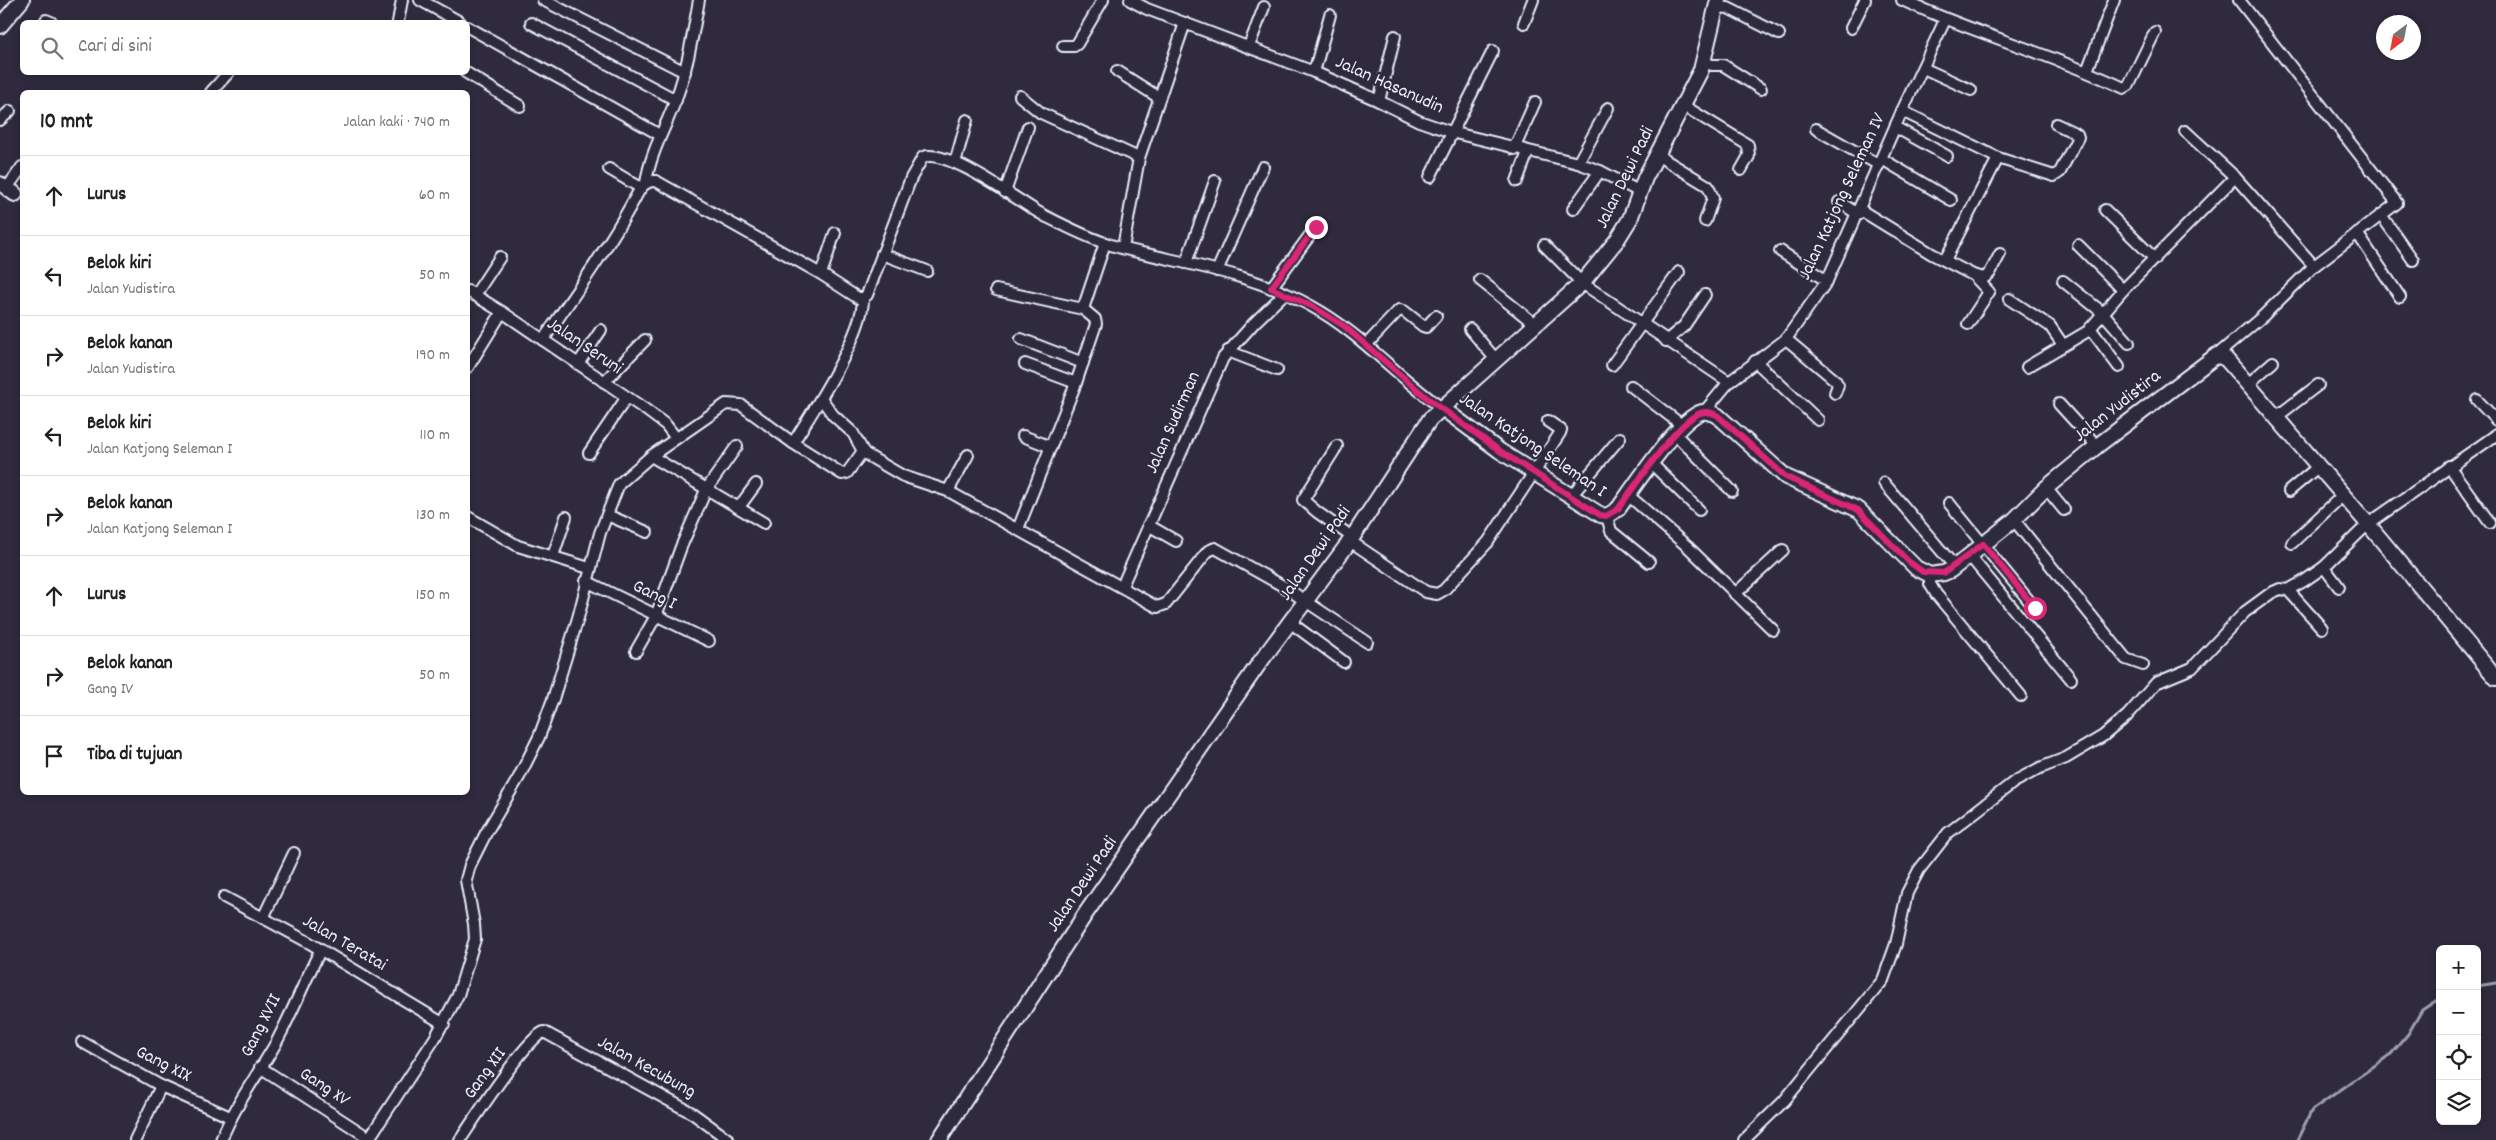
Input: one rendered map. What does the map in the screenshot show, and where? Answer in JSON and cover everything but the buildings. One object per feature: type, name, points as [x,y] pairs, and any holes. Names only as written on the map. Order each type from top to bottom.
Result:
[{"type":"street","points":[[0,26],[22,0]]},
{"type":"street","points":[[398,20],[402,0]]},
{"type":"street","points":[[420,0],[456,20]]},
{"type":"street","points":[[543,0],[685,72]]},
{"type":"street","points":[[543,340],[610,244],[644,186],[660,135],[676,100],[685,72],[699,0]]},
{"type":"street","points":[[1063,46],[1074,46],[1077,44],[1103,0]]},
{"type":"street","name":"Jalan Hasanudin","points":[[1130,0],[1314,72],[1379,101],[1419,122],[1514,149],[1578,163],[1600,171],[1638,191]]},
{"type":"street","points":[[1524,23],[1533,0]]},
{"type":"street","points":[[1851,28],[1864,0]]},
{"type":"street","points":[[1902,0],[1945,20],[2033,49],[2127,88],[2155,32]]},
{"type":"street","points":[[2087,71],[2114,0]]},
{"type":"street","points":[[2239,0],[2396,200],[2395,206],[2357,232],[2314,266],[2264,316],[2217,355],[2226,359],[2368,524],[2496,678]]},
{"type":"street","points":[[1717,3],[1779,34]]},
{"type":"street","name":"Jalan Dewi Padi","points":[[941,1139],[1086,914],[1253,673],[1351,539],[1430,419],[1582,283],[1608,254],[1626,228],[1638,191],[1684,106],[1703,61],[1717,3]]},
{"type":"street","points":[[1249,46],[1264,6]]},
{"type":"street","points":[[1314,72],[1330,15]]},
{"type":"street","name":"Jalan Katjong Seleman IV","points":[[1704,412],[1729,382],[1786,339],[1827,281],[1902,111],[1945,20]]},
{"type":"street","points":[[532,23],[676,100]]},
{"type":"street","points":[[1123,248],[1138,158],[1185,23]]},
{"type":"street","points":[[470,28],[660,135]]},
{"type":"street","points":[[1379,101],[1395,36]]},
{"type":"street","points":[[1430,177],[1493,51]]},
{"type":"street","points":[[1703,61],[1712,65],[1723,65],[1761,89]]},
{"type":"street","points":[[1923,68],[1971,90]]},
{"type":"street","points":[[1117,71],[1158,98]]},
{"type":"street","points":[[213,90],[226,75]]},
{"type":"street","points":[[470,75],[520,106]]},
{"type":"street","points":[[1020,96],[1041,113],[1138,158]]},
{"type":"street","points":[[1514,149],[1535,102]]},
{"type":"street","points":[[1684,106],[1748,145],[1749,156],[1741,170]]},
{"type":"street","points":[[1578,163],[1608,108]]},
{"type":"street","points":[[0,120],[10,111]]},
{"type":"street","points":[[1902,111],[1998,158],[2058,175],[2078,137],[2077,134],[2056,124]]},
{"type":"street","points":[[955,163],[967,120]]},
{"type":"street","points":[[1005,192],[1028,127]]},
{"type":"street","points":[[1895,127],[1947,156]]},
{"type":"street","points":[[1816,129],[1951,200]]},
{"type":"street","points":[[2185,131],[2235,177],[2314,266]]},
{"type":"street","points":[[1517,181],[1528,152]]},
{"type":"street","points":[[793,443],[840,363],[860,316],[863,298],[867,295],[919,161],[932,155],[955,163],[1044,215],[1105,243],[1217,271],[1285,293],[1344,326],[1367,344],[1406,380],[1442,408]]},
{"type":"street","points":[[1657,155],[1708,186],[1713,198],[1705,221]]},
{"type":"street","points":[[1945,260],[1998,158]]},
{"type":"street","points":[[1217,271],[1263,167]]},
{"type":"street","points":[[609,169],[644,186],[656,181],[821,274],[858,298],[863,298]]},
{"type":"street","points":[[11,191],[20,171]]},
{"type":"street","points":[[1572,209],[1600,171]]},
{"type":"street","points":[[2027,367],[2090,328],[2123,290],[2235,177]]},
{"type":"street","points":[[1186,263],[1215,181]]},
{"type":"street","points":[[1839,202],[1972,275],[1984,278],[2000,254]]},
{"type":"street","points":[[2105,210],[2155,259]]},
{"type":"street","points":[[2381,215],[2413,260]]},
{"type":"street","points":[[1271,288],[1316,227]]},
{"type":"street","points":[[2357,232],[2400,297]]},
{"type":"street","points":[[821,274],[835,233]]},
{"type":"street","points":[[1083,309],[1105,243]]},
{"type":"street","points":[[1544,245],[1582,283],[1729,382]]},
{"type":"street","points":[[2078,245],[2123,290]]},
{"type":"street","points":[[1780,251],[1827,281]]},
{"type":"street","points":[[882,254],[927,271]]},
{"type":"street","points":[[471,293],[500,257]]},
{"type":"street","points":[[1612,365],[1679,272]]},
{"type":"street","points":[[1968,324],[1989,292],[1972,275]]},
{"type":"street","points":[[1480,280],[1536,325]]},
{"type":"street","points":[[2063,281],[2103,313],[2129,343]]},
{"type":"street","points":[[996,290],[1083,309],[1095,319],[1096,324],[1076,383],[1018,529]]},
{"type":"street","name":"Jalan Seruni","points":[[471,293],[627,397],[666,425],[676,438]]},
{"type":"street","name":"Jalan Sudirman","points":[[1122,586],[1228,351],[1285,293]]},
{"type":"street","points":[[1666,341],[1684,326],[1705,295]]},
{"type":"street","points":[[2009,299],[2050,326],[2064,345]]},
{"type":"street","points":[[1367,344],[1398,310],[1404,310],[1426,327],[1436,316]]},
{"type":"street","points":[[470,364],[502,312]]},
{"type":"street","points":[[2090,328],[2119,367]]},
{"type":"street","points":[[1470,329],[1496,361]]},
{"type":"street","points":[[578,364],[601,330]]},
{"type":"street","points":[[1021,339],[1083,363]]},
{"type":"street","points":[[1786,339],[1835,380],[1838,385],[1834,393]]},
{"type":"street","points":[[604,382],[645,340]]},
{"type":"street","points":[[1228,351],[1277,370]]},
{"type":"street","name":"Jalan Yudistira","points":[[1930,574],[1944,573],[1955,567],[2014,520],[2046,488],[2097,446],[2217,355]]},
{"type":"street","points":[[1755,361],[1818,420]]},
{"type":"street","points":[[2248,385],[2273,362]]},
{"type":"street","points":[[1026,364],[1076,383]]},
{"type":"street","points":[[2275,418],[2318,385]]},
{"type":"street","points":[[1631,386],[1679,430],[1732,491]]},
{"type":"street","points":[[589,453],[627,397]]},
{"type":"street","points":[[821,398],[833,415],[853,433],[863,451],[903,476],[948,491],[1157,607],[1162,607],[1208,551],[1215,548],[1306,601],[1367,642]]},
{"type":"street","points":[[2478,400],[2496,420]]},
{"type":"street","points":[[368,1139],[444,1024],[458,995],[474,939],[474,924],[466,880],[470,865],[486,832],[519,777],[539,737],[578,618],[589,568],[606,515],[619,484],[651,456],[716,409],[726,404],[736,403],[793,443],[842,474],[847,473],[863,451]]},
{"type":"street","points":[[2059,404],[2097,446]]},
{"type":"street","name":"Jalan Katjong Seleman I","points":[[1442,408],[1500,451],[1600,515],[1606,516],[1618,509],[1679,430],[1704,412]]},
{"type":"street","points":[[1704,412],[1717,415],[1786,477],[1858,510],[1908,561],[1923,572],[1930,574],[1930,584],[1936,594],[2021,696]]},
{"type":"street","points":[[1337,446],[1303,500],[1351,539],[1426,592],[1437,594],[1444,590],[1488,542],[1535,472],[1561,430],[1548,421]]},
{"type":"street","points":[[1744,1140],[1784,1101],[1882,980],[1896,944],[1906,893],[1919,870],[1948,833],[2014,782],[2040,768],[2066,758],[2103,736],[2127,716],[2156,683],[2192,668],[2246,612],[2271,593],[2280,589],[2288,590],[2324,567],[2368,524],[2496,435]]},
{"type":"street","points":[[1023,436],[1051,447]]},
{"type":"street","points":[[1571,496],[1620,438]]},
{"type":"street","points":[[636,651],[656,616],[681,547],[706,490],[737,446]]},
{"type":"street","points":[[948,491],[968,455]]},
{"type":"street","points":[[651,456],[764,523]]},
{"type":"street","points":[[1651,464],[1699,510]]},
{"type":"street","points":[[2289,491],[2318,466]]},
{"type":"street","points":[[2449,466],[2490,523]]},
{"type":"street","points":[[1884,483],[1955,567]]},
{"type":"street","points":[[739,507],[756,484]]},
{"type":"street","points":[[2046,488],[2064,510]]},
{"type":"street","points":[[1628,495],[1688,547],[1773,630]]},
{"type":"street","points":[[2292,543],[2343,495]]},
{"type":"street","points":[[1949,503],[2035,608]]},
{"type":"street","points":[[606,515],[647,532]]},
{"type":"street","points":[[1606,516],[1611,530],[1649,562]]},
{"type":"street","points":[[553,556],[566,517]]},
{"type":"street","points":[[470,518],[518,546],[589,568]]},
{"type":"street","points":[[2014,520],[2126,658],[2143,665]]},
{"type":"street","points":[[1148,525],[1176,541]]},
{"type":"street","points":[[1736,594],[1783,550]]},
{"type":"street","points":[[1969,556],[2071,679]]},
{"type":"street","points":[[2324,567],[2339,587]]},
{"type":"street","name":"Gang I","points":[[586,581],[708,641]]},
{"type":"street","points":[[2288,590],[2322,628]]},
{"type":"street","points":[[1291,622],[1344,662]]},
{"type":"street","points":[[263,918],[294,853]]},
{"type":"street","name":"Jalan Teratai","points":[[224,897],[321,949],[444,1024]]},
{"type":"street","name":"Gang XVII","points":[[221,1140],[230,1117],[286,1022],[300,989],[321,949]]},
{"type":"street","name":"Gang XII","points":[[460,1140],[507,1073],[534,1039],[544,1032]]},
{"type":"street","name":"Jalan Kecubung","points":[[544,1032],[692,1113],[729,1140]]},
{"type":"street","name":"Gang XIX","points":[[82,1042],[162,1086],[230,1117]]},
{"type":"street","name":"Gang XV","points":[[260,1067],[368,1139]]},
{"type":"street","points":[[135,1140],[162,1086]]},
{"type":"waterway","points":[[2481,985],[2496,983]]},
{"type":"waterway","points":[[2297,1140],[2312,1110],[2391,1054],[2408,1034],[2422,1010],[2436,1001]]},
{"type":"route","points":[[1316,227],[1271,288],[1312,306],[1344,326],[1427,398],[1500,451],[1600,515],[1612,514],[1618,509],[1651,464],[1683,426],[1699,413],[1711,412],[1717,415],[1777,470],[1798,485],[1830,496],[1858,510],[1869,519],[1908,561],[1923,572],[1937,575],[1951,570],[1983,544],[2035,608]]}]
